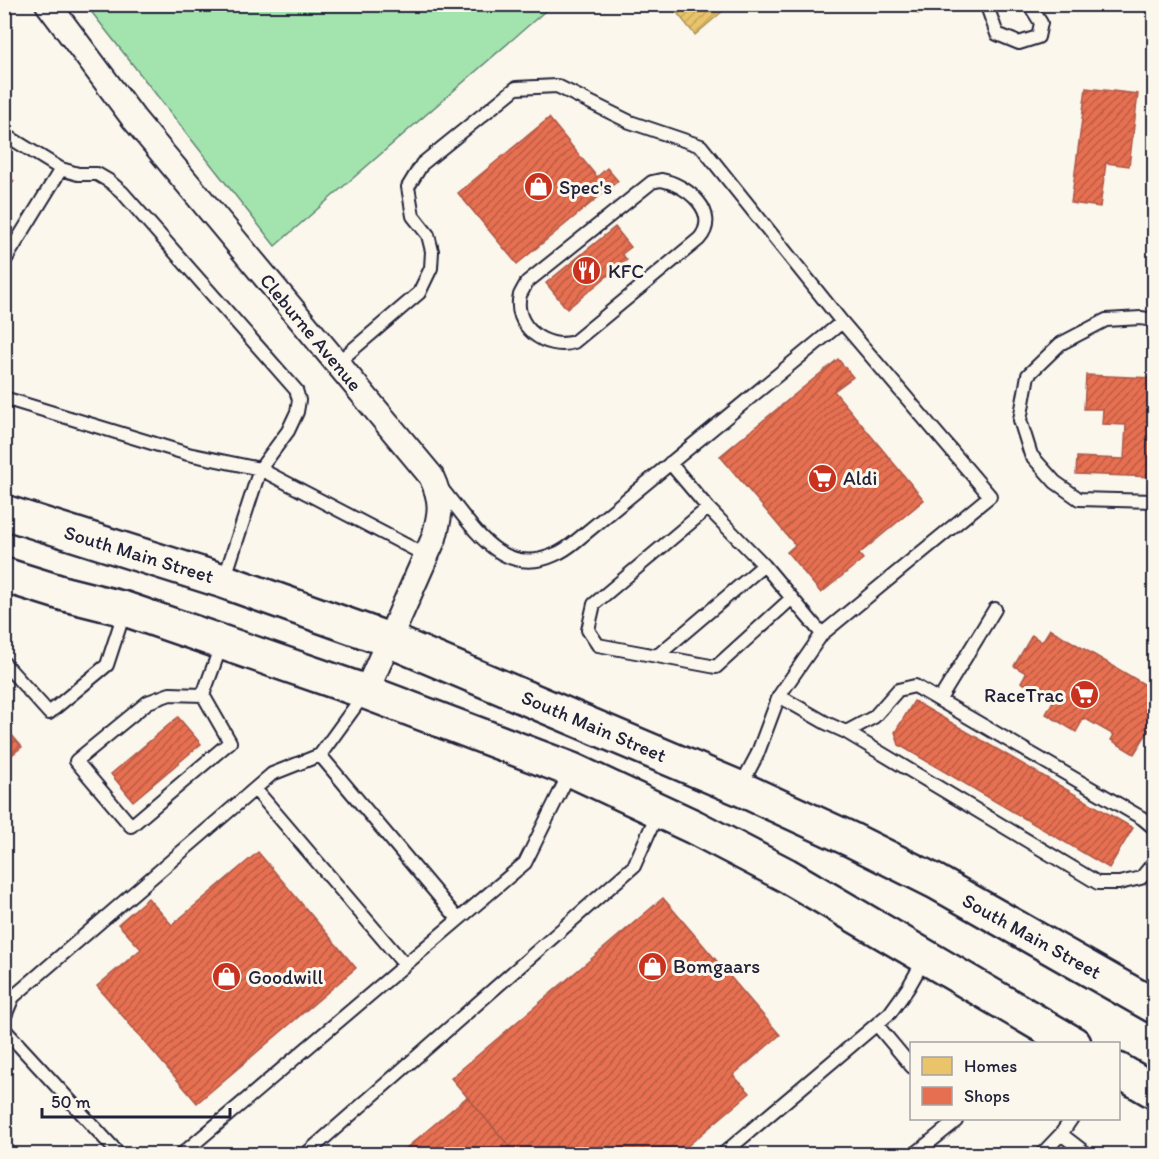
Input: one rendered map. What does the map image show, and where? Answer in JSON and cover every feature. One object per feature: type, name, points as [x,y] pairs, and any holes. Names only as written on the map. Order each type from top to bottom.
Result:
[{"type":"main road","name":"South Main Street","points":[[4,512],[223,581],[389,640],[739,788],[936,882],[1152,1003]]},
{"type":"main road","points":[[4,525],[87,538]]},
{"type":"main road","points":[[4,575],[125,609],[222,642],[366,692],[572,770],[658,810],[786,875],[1071,1042]]},
{"type":"main road","points":[[1120,1071],[1155,1091]]},
{"type":"street","name":"Cleburne Avenue","points":[[48,4],[134,119],[431,476],[439,494],[439,519],[435,538],[366,692]]},
{"type":"lane","points":[[989,4],[988,9],[997,34],[1019,43],[1038,37],[1041,23],[1029,4]]},
{"type":"lane","points":[[337,363],[419,293],[427,280],[431,268],[432,251],[428,235],[413,216],[408,187],[422,164],[516,88],[557,86],[630,122],[701,146],[842,322],[990,496],[822,634],[779,696],[757,754],[739,788]]},
{"type":"lane","points":[[4,134],[61,169],[78,174],[96,174],[122,192],[296,390],[299,400],[293,422],[260,469],[223,581]]},
{"type":"lane","points":[[4,262],[61,169]]},
{"type":"lane","points":[[661,180],[674,183],[700,202],[705,210],[704,234],[574,342],[564,345],[555,344],[544,341],[531,333],[523,319],[520,306],[520,294],[528,282],[652,182],[661,180]]},
{"type":"lane","points":[[1155,320],[1141,318],[1106,320],[1060,344],[1028,375],[1020,420],[1031,455],[1054,482],[1080,499],[1155,501]]},
{"type":"lane","points":[[431,476],[489,546],[506,557],[516,561],[529,561],[557,554],[576,541],[842,322]]},
{"type":"lane","points":[[4,398],[188,454],[260,469],[427,556]]},
{"type":"lane","points":[[670,463],[708,508],[764,565],[822,634]]},
{"type":"lane","points":[[708,508],[594,604],[588,630],[598,645],[717,667],[792,598]]},
{"type":"lane","points":[[657,656],[764,565]]},
{"type":"lane","points":[[4,663],[49,713],[107,665],[125,609]]},
{"type":"lane","points":[[940,699],[995,609]]},
{"type":"lane","points":[[203,695],[170,694],[148,702],[76,761],[131,826],[230,742],[203,695],[222,642]]},
{"type":"lane","points":[[846,732],[874,717],[898,690],[915,686],[1142,818],[1155,828]]},
{"type":"lane","points":[[4,1018],[13,997],[272,774],[320,755],[366,692]]},
{"type":"lane","points":[[779,696],[846,732],[1098,883],[1119,883],[1141,878],[1155,862]]},
{"type":"lane","points":[[320,755],[458,919]]},
{"type":"lane","points":[[182,1155],[525,862],[572,770]]},
{"type":"lane","points":[[255,789],[405,965]]},
{"type":"lane","points":[[306,1155],[634,866],[658,810]]},
{"type":"lane","points":[[723,1155],[877,1025],[896,1004],[926,957]]},
{"type":"lane","points":[[877,1025],[910,1065]]},
{"type":"lane","points":[[4,1029],[119,1155]]},
{"type":"lane","points":[[915,1155],[955,1120]]},
{"type":"lane","points":[[1042,1155],[1071,1120]]},
{"type":"lane","points":[[1061,1134],[1087,1155]]},
{"type":"green space","points":[[86,5],[552,5],[275,246]]},
{"type":"building: Homes","points":[[670,4],[731,4],[695,35]]},
{"type":"building: Homes","points":[[910,4],[929,4],[918,14]]},
{"type":"building: Homes","points":[[943,4],[956,4],[948,11]]},
{"type":"building: Shops","points":[[1086,88],[1138,94],[1129,166],[1106,163],[1100,207],[1071,203]]},
{"type":"building: Shops","name":"Spec's","points":[[549,118],[597,177],[607,168],[618,181],[517,264],[458,193]]},
{"type":"building: Shops","points":[[1154,155],[1154,208],[1150,208]]},
{"type":"building: Shops","points":[[4,175],[14,181],[4,195]]},
{"type":"building: Shops","name":"KFC","points":[[615,227],[631,247],[622,254],[627,260],[567,309],[546,283]]},
{"type":"building: Shops","name":"Aldi","points":[[838,359],[853,377],[834,391],[924,500],[859,554],[863,559],[821,593],[787,552],[795,545],[720,456]]},
{"type":"building: Shops","points":[[1086,375],[1154,378],[1154,477],[1076,474],[1077,457],[1124,459],[1126,425],[1102,424],[1103,409],[1084,409]]},
{"type":"building: Shops","points":[[1050,629],[1154,690],[1154,713],[1145,728],[1149,730],[1134,754],[1111,740],[1114,735],[1084,718],[1076,732],[1046,714],[1053,701],[1021,682],[1026,673],[1014,666],[1032,635],[1042,642]]},
{"type":"building: Shops","points":[[914,701],[1133,828],[1109,868],[899,745],[895,732]]},
{"type":"building: Shops","points":[[178,717],[201,744],[133,801],[111,774]]},
{"type":"building: Shops","points":[[4,726],[22,747],[4,761]]},
{"type":"building: Shops","name":"Goodwill","points":[[258,852],[356,968],[197,1103],[97,986],[141,949],[118,924],[148,898],[172,925]]},
{"type":"building: Shops","name":"Bomgaars","points":[[663,898],[780,1035],[733,1075],[750,1093],[678,1154],[516,1154],[451,1078]]},
{"type":"building: Shops","points":[[467,1097],[516,1154],[399,1154]]},
{"type":"place","name":"Spec's","points":[[538,187]]},
{"type":"place","name":"KFC","points":[[587,271]]},
{"type":"place","name":"Aldi","points":[[822,478]]},
{"type":"place","name":"RaceTrac","points":[[1085,695]]},
{"type":"place","name":"Bomgaars","points":[[652,966]]},
{"type":"place","name":"Goodwill","points":[[227,977]]}]
